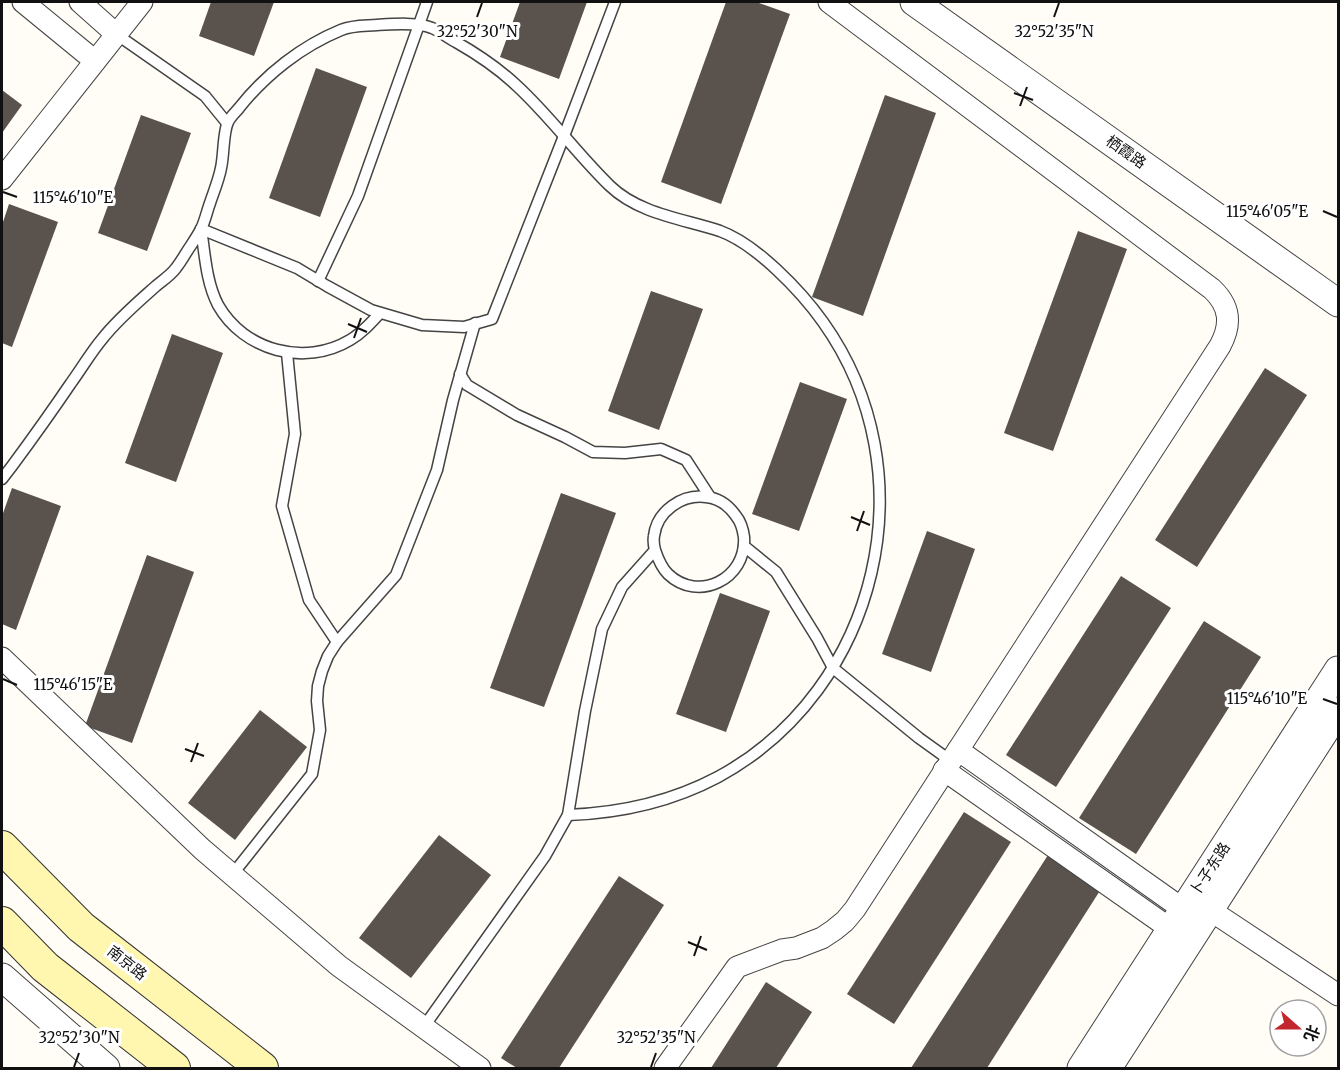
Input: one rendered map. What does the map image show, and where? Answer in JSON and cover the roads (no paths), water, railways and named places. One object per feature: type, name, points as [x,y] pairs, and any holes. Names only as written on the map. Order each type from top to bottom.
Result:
[{"type":"main road","name":"南京路","points":[[2,847],[81,927],[262,1068]]},
{"type":"main road","points":[[2,923],[45,967],[174,1068]]},
{"type":"street","points":[[23,2],[95,61]]},
{"type":"street","points":[[80,2],[116,34]]},
{"type":"street","points":[[2,179],[142,2]]},
{"type":"street","points":[[665,1068],[737,968],[782,950],[809,944],[828,934],[845,921],[855,909],[1220,346],[1227,326],[1224,305],[1212,289],[829,2]]},
{"type":"street","name":"栖霞路","points":[[914,2],[1338,303]]},
{"type":"street","points":[[2,658],[232,875],[339,966],[480,1068]]},
{"type":"street","name":"卜子东路","points":[[1108,1068],[1338,670]]},
{"type":"street","name":"卜子东路","points":[[1081,1068],[1191,923],[1338,711]]},
{"type":"street","points":[[951,760],[1191,923],[1338,995]]},
{"type":"street","points":[[2,977],[106,1068]]},
{"type":"lane","points":[[318,281],[358,196],[427,2]]},
{"type":"lane","points":[[201,229],[297,268],[371,310],[422,326],[464,327],[492,319],[615,2]]},
{"type":"lane","points":[[2,479],[103,338],[133,307],[177,268],[201,229],[221,171],[228,123],[264,80],[304,50],[348,27],[392,24],[429,26],[478,55],[515,84],[614,190],[639,206],[726,233],[780,273],[804,297],[842,352],[856,382],[868,414],[880,480],[877,547],[861,611],[849,640],[833,668],[794,718],[746,759],[720,776],[691,790],[630,809],[600,814],[568,815]]},
{"type":"lane","points":[[116,34],[206,96],[228,123]]},
{"type":"lane","points":[[201,229],[212,290],[228,318],[253,341],[287,352],[321,351],[349,340],[371,323],[380,312]]},
{"type":"lane","points":[[232,875],[312,774],[320,730],[318,687],[322,671],[337,642],[396,575],[437,470],[453,400],[476,323]]},
{"type":"lane","points":[[287,352],[295,434],[282,506],[309,600],[337,642]]},
{"type":"lane","points":[[460,375],[467,385],[517,415],[593,452],[625,453],[661,449],[686,460],[710,497]]},
{"type":"lane","points":[[710,497],[722,502],[740,520],[744,533],[744,546],[738,564],[726,578],[701,587],[676,581],[666,573],[655,550],[654,537],[663,513],[673,504],[684,498],[710,497]]},
{"type":"lane","points":[[744,546],[776,572],[833,668],[919,738],[951,760]]},
{"type":"lane","points":[[423,1028],[544,856],[568,815],[585,711],[602,629],[622,587],[655,550]]}]
